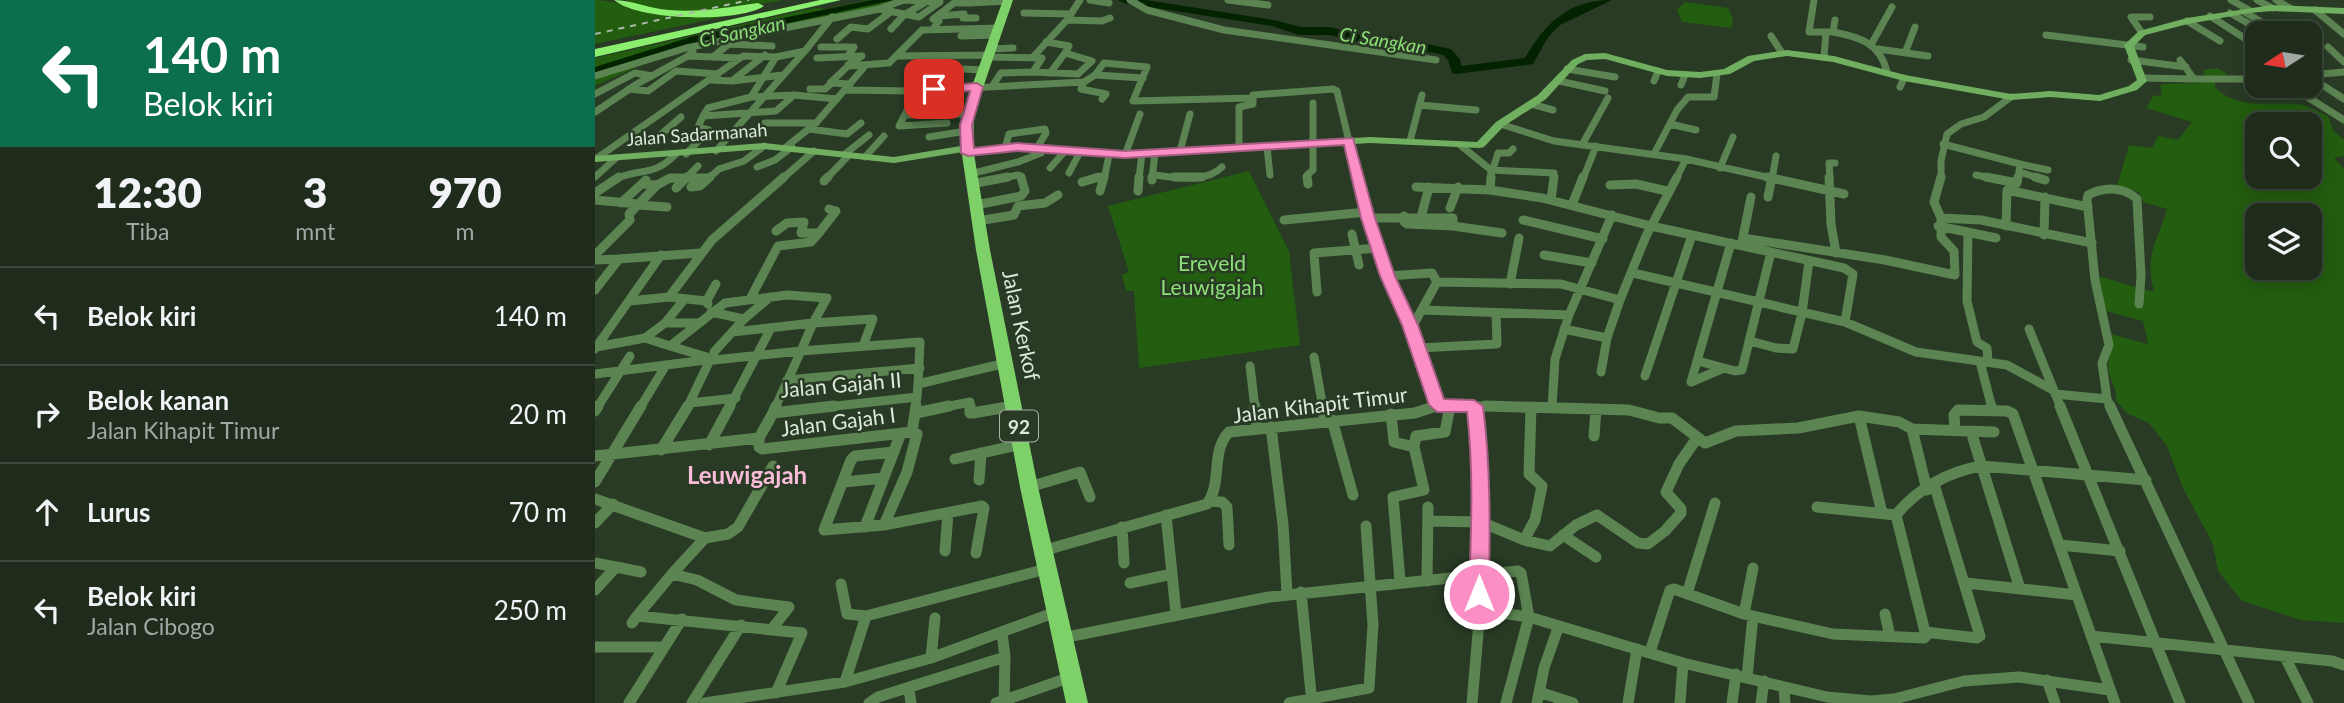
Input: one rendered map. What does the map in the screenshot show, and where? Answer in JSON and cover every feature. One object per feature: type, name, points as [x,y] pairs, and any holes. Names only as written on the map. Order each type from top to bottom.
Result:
[{"type":"highway","points":[[620,0],[645,9],[679,13],[729,10],[791,0]]},
{"type":"highway","points":[[595,47],[807,0]]},
{"type":"highway","points":[[595,54],[835,0]]},
{"type":"main road","name":"Jalan Kerkof","points":[[1008,1],[977,87],[967,134],[971,179],[1042,551],[1077,703]]},
{"type":"street","points":[[595,76],[702,44],[731,41],[832,17],[865,15],[904,0],[941,1]]},
{"type":"street","points":[[1032,58],[1069,17],[1080,0]]},
{"type":"street","points":[[1090,0],[1109,3]]},
{"type":"street","points":[[1228,0],[1268,5]]},
{"type":"street","points":[[1814,0],[1809,32],[1828,33],[1872,43],[1878,49],[1887,72]]},
{"type":"street","points":[[2231,0],[2262,21]]},
{"type":"street","points":[[2257,0],[2290,8],[2344,11]]},
{"type":"street","points":[[878,9],[919,16],[941,1]]},
{"type":"street","points":[[936,18],[954,3],[1008,1]]},
{"type":"street","points":[[891,29],[904,15],[926,2]]},
{"type":"street","points":[[1131,2],[1165,16],[1272,38],[1366,53],[1436,60]]},
{"type":"street","points":[[2129,45],[2142,33],[2274,4]]},
{"type":"street","points":[[1872,43],[1892,7]]},
{"type":"street","points":[[2315,10],[2344,34]]},
{"type":"street","points":[[821,47],[837,43],[860,27],[869,29],[892,11]]},
{"type":"street","points":[[1024,13],[1056,14],[1102,21],[1110,18]]},
{"type":"street","points":[[2230,13],[2245,21]]},
{"type":"street","points":[[919,16],[918,19],[964,14],[963,18],[976,18]]},
{"type":"street","points":[[1039,22],[1056,14]]},
{"type":"street","points":[[2210,16],[2245,38]]},
{"type":"street","points":[[716,151],[747,113],[822,32],[832,17]]},
{"type":"street","points":[[2142,33],[2131,17],[2150,17]]},
{"type":"street","points":[[933,29],[939,21],[936,18]]},
{"type":"street","points":[[1825,57],[1828,33],[1835,20]]},
{"type":"street","points":[[2187,21],[2220,41]]},
{"type":"street","points":[[806,22],[809,32],[822,32]]},
{"type":"street","points":[[1905,53],[1915,27]]},
{"type":"street","points":[[848,66],[885,65],[921,30],[998,31]]},
{"type":"street","points":[[961,36],[998,31]]},
{"type":"street","points":[[2046,35],[2143,47]]},
{"type":"street","points":[[1771,36],[1781,53]]},
{"type":"street","points":[[1011,57],[1018,38]]},
{"type":"street","points":[[713,57],[731,41],[772,46],[764,56],[732,81]]},
{"type":"street","points":[[1046,42],[1069,46],[1050,73]]},
{"type":"street","points":[[837,43],[854,47],[848,56]]},
{"type":"street","points":[[595,112],[629,89],[688,56],[702,44]]},
{"type":"street","points":[[2129,45],[2131,60],[2143,78]]},
{"type":"street","points":[[2328,47],[2344,62]]},
{"type":"street","points":[[989,54],[1013,48]]},
{"type":"street","points":[[1878,49],[1928,56]]},
{"type":"street","points":[[597,157],[746,55],[776,57],[805,51]]},
{"type":"street","points":[[1065,53],[1092,61],[1147,67],[1133,101],[1252,98],[1253,104],[1239,107],[1239,148]]},
{"type":"street","points":[[1460,145],[1481,145],[1500,124],[1531,104],[1559,80],[1578,59],[1598,56],[1656,76],[1683,80],[1717,74],[1730,75],[1751,58],[1781,53],[1825,57],[1887,72],[1902,82],[2011,97],[2050,94],[2100,98],[2133,88],[2140,84],[2143,78]]},
{"type":"street","points":[[896,56],[989,54],[1042,58],[1033,72]]},
{"type":"street","points":[[688,56],[741,58]]},
{"type":"street","points":[[817,58],[862,56],[834,74],[832,83]]},
{"type":"street","points":[[933,56],[911,82],[914,91],[899,126],[947,122],[945,128]]},
{"type":"street","points":[[751,97],[776,57]]},
{"type":"street","points":[[2131,60],[2183,64],[2194,79]]},
{"type":"street","points":[[993,85],[1001,73],[1080,74],[1092,61]]},
{"type":"street","points":[[832,83],[847,87],[914,91],[1084,82],[1095,75],[1104,63]]},
{"type":"street","points":[[757,167],[782,156],[805,126],[837,99],[866,65]]},
{"type":"street","points":[[924,67],[983,70]]},
{"type":"street","points":[[1567,69],[1615,77]]},
{"type":"street","points":[[629,89],[648,91],[676,71],[719,74]]},
{"type":"street","points":[[2322,75],[2344,72]]},
{"type":"street","points":[[595,94],[635,73],[652,76]]},
{"type":"street","points":[[1654,153],[1688,97],[1714,97],[1717,74]]},
{"type":"street","points":[[709,80],[732,81],[783,75]]},
{"type":"street","points":[[1095,75],[1143,78]]},
{"type":"street","points":[[2143,78],[2221,82],[2245,80]]},
{"type":"street","points":[[1559,80],[1606,95],[1582,145]]},
{"type":"street","points":[[1084,82],[1081,89],[1106,94],[1102,99]]},
{"type":"street","points":[[810,89],[824,89],[832,83]]},
{"type":"street","points":[[2322,84],[2344,99]]},
{"type":"street","points":[[926,101],[934,89]]},
{"type":"street","name":"Jalan Kihapit Timur","points":[[1211,501],[1224,436],[1234,430],[1429,411],[1437,405],[1411,329],[1387,276],[1367,215],[1336,90],[1254,95],[1252,98]]},
{"type":"street","points":[[2322,95],[2336,94]]},
{"type":"street","points":[[595,194],[623,175],[651,174],[662,169],[709,130],[698,127],[708,107],[740,102],[745,96],[794,95],[837,99]]},
{"type":"street","points":[[703,116],[776,111],[794,95]]},
{"type":"street","points":[[1410,141],[1422,95]]},
{"type":"street","points":[[1416,187],[1490,190],[1551,200],[1731,243],[1742,242],[1879,259],[1955,275],[1954,251],[1942,242],[1934,204],[1942,175],[1943,144],[1951,131],[1984,117],[2011,97]]},
{"type":"street","points":[[2309,98],[2344,120]]},
{"type":"street","points":[[1308,184],[1306,176],[1313,170],[1313,103]]},
{"type":"street","points":[[1531,104],[1553,110]]},
{"type":"street","points":[[1419,105],[1476,110]]},
{"type":"street","points":[[1125,155],[1140,114]]},
{"type":"street","points":[[1180,151],[1190,114]]},
{"type":"street","points":[[905,115],[967,134]]},
{"type":"street","points":[[654,120],[678,120],[658,137]]},
{"type":"street","points":[[765,123],[805,126],[847,134],[861,123]]},
{"type":"street","points":[[1500,124],[1538,137],[1654,153],[1844,194]]},
{"type":"street","points":[[1670,124],[1696,130]]},
{"type":"street","points":[[899,133],[945,128],[967,134]]},
{"type":"street","points":[[971,179],[1018,162],[1039,151],[1045,129],[1009,134],[1005,148]]},
{"type":"street","points":[[929,137],[967,134]]},
{"type":"street","name":"Jalan Sadarmanah","points":[[597,157],[681,154],[764,146],[883,160],[903,159],[967,134],[1005,148],[1066,150],[1109,155],[1349,141],[1410,141],[1460,145]]},
{"type":"street","points":[[824,181],[869,135]]},
{"type":"street","points":[[865,157],[884,136]]},
{"type":"street","points":[[1720,168],[1733,137]]},
{"type":"street","points":[[1943,144],[2020,168],[2045,180]]},
{"type":"street","points":[[1460,145],[1492,169],[1554,173],[1551,200]]},
{"type":"street","points":[[691,187],[700,186],[722,167],[744,161],[764,146]]},
{"type":"street","points":[[1572,205],[1596,146]]},
{"type":"street","points":[[1266,147],[1270,175]]},
{"type":"street","points":[[1490,190],[1492,169],[1498,153],[1509,153],[1513,149]]},
{"type":"street","points":[[669,297],[700,253],[814,150]]},
{"type":"street","points":[[1050,168],[1066,150]]},
{"type":"street","points":[[1069,173],[1080,152]]},
{"type":"street","points":[[1138,191],[1142,153]]},
{"type":"street","points":[[1155,153],[1152,178],[1190,178],[1216,174],[1222,167]]},
{"type":"street","points":[[1100,191],[1109,155]]},
{"type":"street","points":[[1768,197],[1776,156]]},
{"type":"street","points":[[595,177],[616,158]]},
{"type":"street","points":[[1601,372],[1607,338],[1620,300],[1667,191],[1686,159]]},
{"type":"street","points":[[1835,163],[1829,163],[1831,224],[1836,254]]},
{"type":"street","points":[[676,188],[698,166]]},
{"type":"street","points":[[2020,168],[2048,170]]},
{"type":"street","points":[[1976,175],[2017,183],[2020,168]]},
{"type":"street","points":[[621,203],[651,174]]},
{"type":"street","points":[[971,179],[1021,175],[1025,191],[1021,196],[977,213]]},
{"type":"street","points":[[1082,182],[1105,175]]},
{"type":"street","points":[[595,255],[622,231],[630,220],[629,214],[637,204],[665,178],[709,178]]},
{"type":"street","points":[[595,183],[609,183]]},
{"type":"street","points":[[642,184],[657,185]]},
{"type":"street","points":[[1610,185],[1636,184],[1667,191]]},
{"type":"street","points":[[1421,217],[1429,187]]},
{"type":"street","points":[[1450,208],[1458,187]]},
{"type":"street","points":[[2139,304],[2141,275],[2137,199],[2132,194],[2110,188],[2088,195],[2095,280],[2109,345],[2102,363],[2108,399],[2249,703]]},
{"type":"street","points":[[2006,226],[2006,190],[2088,207]]},
{"type":"street","points":[[977,213],[1014,215],[1018,206],[1045,203],[1058,195]]},
{"type":"street","points":[[1742,242],[1751,197]]},
{"type":"street","points":[[2044,234],[2045,197]]},
{"type":"street","points":[[595,200],[667,207]]},
{"type":"street","points":[[750,299],[776,247],[796,242],[811,242],[836,211],[829,209]]},
{"type":"street","points":[[1284,220],[1367,215],[1404,216],[1453,218],[1453,226]]},
{"type":"street","points":[[1552,408],[1553,370],[1564,328],[1612,215]]},
{"type":"street","points":[[1404,216],[1406,224],[1453,226],[1502,233]]},
{"type":"street","points":[[1939,222],[1962,217],[2092,243]]},
{"type":"street","points":[[1523,220],[1603,239]]},
{"type":"street","points":[[776,231],[787,223],[804,222],[796,242]]},
{"type":"street","points":[[1939,222],[1996,238]]},
{"type":"street","points":[[1968,232],[1967,301],[1977,342],[1987,348],[1984,362],[1992,410]]},
{"type":"street","points":[[801,233],[819,233]]},
{"type":"street","points":[[1352,234],[1359,265]]},
{"type":"street","points":[[1645,376],[1692,235]]},
{"type":"street","points":[[1510,284],[1519,238]]},
{"type":"street","points":[[1742,242],[1771,252],[1844,268],[1853,274],[1845,322]]},
{"type":"street","points":[[1724,368],[1691,382],[1731,243]]},
{"type":"street","points":[[1317,292],[1314,253],[1379,248]]},
{"type":"street","points":[[1697,360],[1742,370],[1771,252]]},
{"type":"street","points":[[595,260],[700,253]]},
{"type":"street","points":[[1544,255],[1592,263]]},
{"type":"street","points":[[596,348],[661,256]]},
{"type":"street","points":[[595,290],[619,259]]},
{"type":"street","points":[[1750,341],[1793,349],[1802,313],[1809,261]]},
{"type":"street","points":[[1633,272],[1845,322],[1916,352],[2018,369],[2054,392],[2108,399]]},
{"type":"street","points":[[1387,276],[1432,273],[1437,282]]},
{"type":"street","points":[[1437,282],[1560,285],[1620,300]]},
{"type":"street","points":[[1411,329],[1437,282]]},
{"type":"street","points":[[706,301],[716,284]]},
{"type":"street","points":[[630,301],[669,297],[706,301]]},
{"type":"street","points":[[661,450],[690,402],[711,358],[744,319],[771,297]]},
{"type":"street","points":[[670,346],[715,309],[750,299],[827,298],[801,351],[920,342],[919,384]]},
{"type":"street","points":[[596,348],[645,338],[665,323],[683,300]]},
{"type":"street","points":[[706,301],[706,304],[715,309],[744,319]]},
{"type":"street","points":[[1422,310],[1569,315]]},
{"type":"street","points":[[1418,348],[1497,344],[1496,313]]},
{"type":"street","points":[[733,332],[873,318],[863,346]]},
{"type":"street","points":[[665,323],[697,323]]},
{"type":"street","points":[[709,444],[736,398],[771,328]]},
{"type":"street","points":[[1564,328],[1607,338]]},
{"type":"street","points":[[2029,329],[2180,703]]},
{"type":"street","points":[[645,338],[711,358]]},
{"type":"street","name":"Jalan Gajah II","points":[[801,351],[773,413],[917,397],[919,384],[1006,363]]},
{"type":"street","name":"Jalan Gajah II","points":[[595,374],[711,358],[801,351]]},
{"type":"street","points":[[595,411],[630,356]]},
{"type":"street","points":[[1314,357],[1329,421],[1353,495]]},
{"type":"street","points":[[595,482],[666,365]]},
{"type":"street","points":[[1251,366],[1257,428]]},
{"type":"street","points":[[787,380],[920,368]]},
{"type":"street","points":[[865,527],[894,452],[916,413],[917,397]]},
{"type":"street","points":[[690,402],[736,398]]},
{"type":"street","points":[[916,413],[971,402],[971,413],[1015,405]]},
{"type":"street","points":[[1437,405],[1629,410],[1659,418],[1672,418],[1707,443],[1736,431],[1798,428],[1859,416],[1899,422],[1912,429],[1994,432]]},
{"type":"street","points":[[1400,581],[1393,497],[1424,490],[1414,447],[1416,436],[1445,432],[1450,405]]},
{"type":"street","points":[[1472,703],[1480,610],[1481,522],[1479,442],[1474,406]]},
{"type":"street","points":[[1524,540],[1535,520],[1542,486],[1529,474],[1531,407]]},
{"type":"street","points":[[1594,436],[1596,409]]},
{"type":"street","points":[[1955,430],[1955,411],[1992,410],[2013,414],[2113,696]]},
{"type":"street","points":[[595,456],[759,438],[773,413]]},
{"type":"street","points":[[1391,414],[1395,443],[1414,447]]},
{"type":"street","points":[[1859,416],[1882,513]]},
{"type":"street","points":[[1271,427],[1283,525],[1287,594]]},
{"type":"street","points":[[1912,429],[1930,487],[1966,583],[1980,636],[1977,638],[1925,632]]},
{"type":"street","name":"Jalan Gajah I","points":[[759,438],[759,447],[762,449],[907,433],[917,435],[907,472],[884,525]]},
{"type":"street","points":[[1428,522],[1481,522],[1524,540],[1550,546],[1576,524],[1597,514],[1638,543],[1648,544],[1665,531],[1681,513],[1681,509],[1666,492],[1679,464],[1697,438]]},
{"type":"street","points":[[1973,438],[2020,589]]},
{"type":"street","points":[[955,459],[1022,444]]},
{"type":"street","points":[[894,452],[855,456],[824,530],[884,525],[978,506],[984,508],[976,553]]},
{"type":"street","points":[[979,480],[981,453]]},
{"type":"street","points":[[595,499],[705,538],[728,534],[738,527],[773,466]]},
{"type":"street","points":[[1817,507],[1896,515],[1930,487],[1960,471],[1982,466],[2146,480]]},
{"type":"street","points":[[1030,486],[1080,472],[1090,497]]},
{"type":"street","points":[[843,482],[883,478]]},
{"type":"street","points":[[1042,551],[1204,506],[1211,501],[1222,502],[1227,507],[1229,545]]},
{"type":"street","points":[[1686,594],[1715,503]]},
{"type":"street","points":[[595,523],[613,504]]},
{"type":"street","points":[[1427,581],[1428,506]]},
{"type":"street","points":[[945,551],[948,514]]},
{"type":"street","points":[[1166,515],[1176,613]]},
{"type":"street","points":[[1628,703],[1644,650],[1670,590],[1748,615],[1833,634],[1924,638],[1925,632],[1896,515]]},
{"type":"street","points":[[1289,703],[1312,701],[1369,688],[1372,584],[1366,526]]},
{"type":"street","points":[[1122,527],[1124,564]]},
{"type":"street","points":[[1563,535],[1596,557]]},
{"type":"street","points":[[705,538],[672,573],[635,620],[682,619],[802,633],[776,693]]},
{"type":"street","points":[[2060,545],[2120,551]]},
{"type":"street","points":[[595,563],[641,572]]},
{"type":"street","points":[[595,590],[616,567]]},
{"type":"street","points":[[1733,703],[1741,676],[1753,568]]},
{"type":"street","points":[[841,584],[847,614],[866,616],[1046,569]]},
{"type":"street","points":[[1062,638],[1176,613],[1287,594],[1400,581],[1479,578],[1520,571],[1529,617],[1506,703]]},
{"type":"street","points":[[672,573],[697,580],[736,600],[789,607],[772,629]]},
{"type":"street","points":[[1130,583],[1172,575]]},
{"type":"street","points":[[1966,583],[2077,595]]},
{"type":"street","points":[[1301,592],[1312,701]]},
{"type":"street","points":[[1480,610],[1529,617],[1558,628],[1683,663],[1763,681],[1816,699],[1883,701],[1964,681],[2019,677],[2047,680],[2113,696]]},
{"type":"street","points":[[705,703],[845,682],[931,658],[1056,612]]},
{"type":"street","points":[[1885,614],[1890,636]]},
{"type":"street","points":[[845,682],[866,616]]},
{"type":"street","points":[[931,658],[935,618]]},
{"type":"street","points":[[629,703],[682,619]]},
{"type":"street","points":[[692,703],[741,625]]},
{"type":"street","points":[[1558,628],[1538,698],[1573,703]]},
{"type":"street","points":[[1002,633],[1005,657],[1001,702],[1071,677]]},
{"type":"street","points":[[2091,636],[2332,661],[2344,666]]},
{"type":"street","points":[[595,647],[664,647]]},
{"type":"street","points":[[869,703],[910,696],[1005,657]]},
{"type":"street","points":[[2285,657],[2308,703]]},
{"type":"street","points":[[1680,703],[1683,663]]},
{"type":"street","points":[[2047,680],[2055,703]]},
{"type":"street","points":[[1761,703],[1763,681]]},
{"type":"street","points":[[1784,687],[1785,703]]},
{"type":"green space","points":[[595,0],[660,14],[745,12],[595,44]]},
{"type":"green space","points":[[626,0],[783,0],[682,12],[642,7]]},
{"type":"green space","points":[[868,0],[902,0],[866,13],[748,31],[686,45],[595,86],[595,58],[814,8],[826,9]]},
{"type":"green space","points":[[1685,2],[1728,8],[1733,20],[1731,28],[1682,22],[1677,10]]},
{"type":"green space","points":[[2217,68],[2227,74],[2215,79],[2215,87],[2233,99],[2253,103],[2300,104],[2319,112],[2245,112],[2245,189],[2322,189],[2322,113],[2328,116],[2333,130],[2344,140],[2344,156],[2334,158],[2344,169],[2344,623],[2301,620],[2242,601],[2218,571],[2213,544],[2183,488],[2167,446],[2149,423],[2128,414],[2116,401],[2108,364],[2110,334],[2148,344],[2143,321],[2106,311],[2098,276],[2154,291],[2151,257],[2167,209],[2143,202],[2139,192],[2117,186],[2129,145],[2152,148],[2158,136],[2178,140],[2192,122],[2146,108],[2153,96],[2162,95],[2160,86],[2205,83],[2204,70]]},
{"type":"green space","name":"Ereveld Leuwigajah","points":[[1249,171],[1289,251],[1300,345],[1139,368],[1134,291],[1126,291],[1122,275],[1129,272],[1108,206]]},
{"type":"waterway","name":"Ci Sangkan","points":[[597,70],[694,40],[888,0]]},
{"type":"waterway","name":"Ci Sangkan","points":[[1124,0],[1274,23],[1299,31],[1330,31],[1366,40],[1389,40],[1402,45],[1435,49],[1447,52],[1454,59],[1456,70],[1529,61],[1543,36],[1556,23],[1606,0]]},
{"type":"railway","points":[[595,34],[749,0]]},
{"type":"district","name":"Leuwigajah","points":[[747,474]]},
{"type":"route","points":[[934,89],[977,87],[966,125],[968,153],[1017,147],[1125,155],[1349,141],[1368,218],[1387,276],[1410,325],[1437,405],[1474,406],[1479,442],[1479,594]]}]
